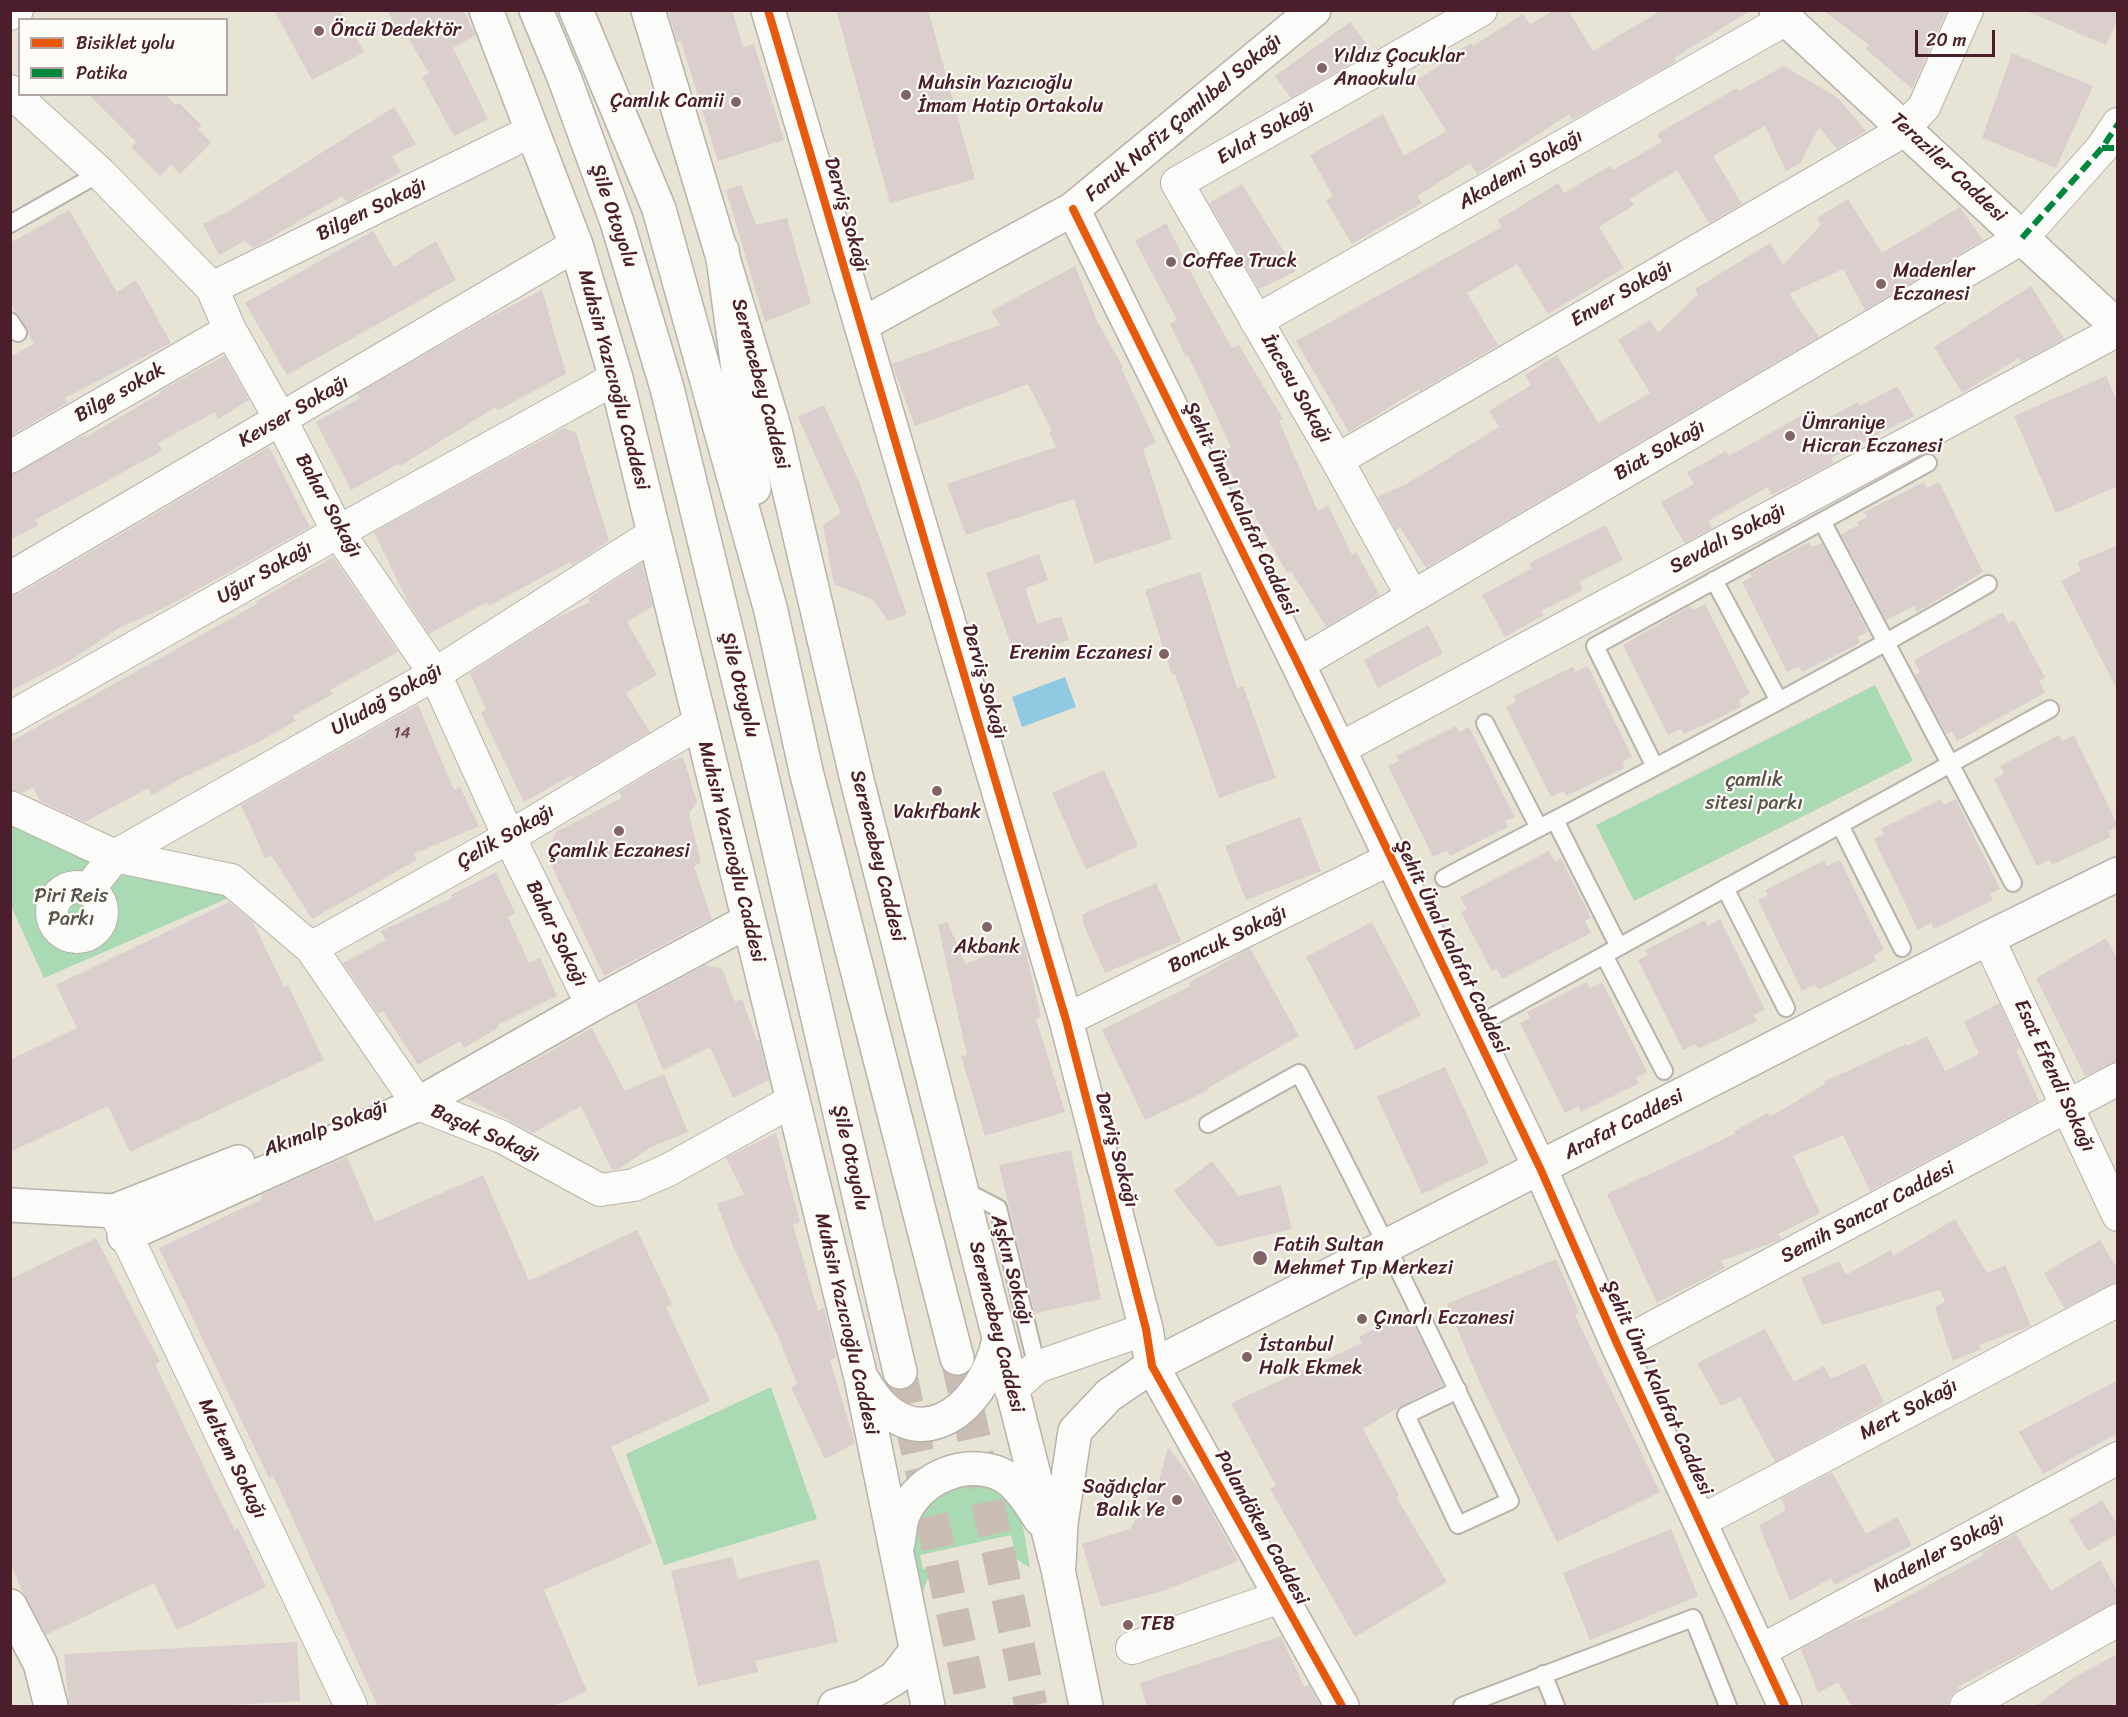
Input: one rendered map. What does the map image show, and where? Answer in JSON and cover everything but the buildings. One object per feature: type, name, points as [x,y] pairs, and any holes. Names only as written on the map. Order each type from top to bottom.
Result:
[{"type":"main road","name":"Muhsin Yazıcıoğlu Caddesi","points":[[486,10],[576,245],[616,378],[861,1378],[928,1707]]},
{"type":"main road","name":"Şile Otoyolu","points":[[536,10],[564,77],[617,222],[667,388],[758,760],[900,1372]]},
{"type":"main road","points":[[576,10],[659,210],[771,611],[806,771],[957,1358]]},
{"type":"main road","name":"Serencebey Caddesi","points":[[648,10],[775,430],[857,780],[1050,1536],[1086,1707]]},
{"type":"main road","name":"Derviş Sokağı","points":[[768,10],[1066,1020],[1146,1329],[1152,1366]]},
{"type":"main road","name":"Faruk Nafiz Çamlıbel Sokağı","points":[[861,325],[1073,209],[1314,10]]},
{"type":"main road","name":"Teraziler Caddesi","points":[[1781,15],[1906,128],[2118,328]]},
{"type":"main road","name":"Şehit Ünal Kalafat Caddesi","points":[[1073,209],[1298,664],[1540,1168],[1618,1346],[1701,1521],[1785,1707]]},
{"type":"main road","points":[[722,250],[771,611]]},
{"type":"main road","name":"Arafat Caddesi","points":[[1058,1569],[1061,1523],[1075,1431],[1109,1395],[1152,1366],[1988,938],[2118,874]]},
{"type":"main road","points":[[418,1104],[592,1005],[748,921]]},
{"type":"main road","name":"Akınalp Sokağı","points":[[10,1205],[119,1223],[384,1103],[418,1104]]},
{"type":"main road","points":[[861,1378],[879,1406],[907,1423],[940,1423],[963,1408],[982,1384],[994,1361],[999,1340]]},
{"type":"main road","name":"Palandöken Caddesi","points":[[1152,1366],[1341,1707]]},
{"type":"main road","points":[[897,1549],[904,1512],[920,1490],[936,1478],[975,1467],[1002,1474],[1034,1508],[1050,1536]]},
{"type":"main road","points":[[10,1606],[40,1663],[51,1707]]},
{"type":"main road","points":[[835,1707],[863,1697],[895,1678],[915,1652]]},
{"type":"street","points":[[10,14],[17,10]]},
{"type":"street","name":"Evlat Sokağı","points":[[1177,183],[1481,10]]},
{"type":"street","points":[[1906,128],[1924,107],[1967,10]]},
{"type":"street","name":"Akademi Sokağı","points":[[1256,321],[1781,15]]},
{"type":"street","name":"Bahar Sokağı","points":[[10,91],[100,173],[212,288],[230,330],[281,420],[338,532],[435,674],[509,837],[592,1005]]},
{"type":"street","name":"Enver Sokağı","points":[[1337,460],[1906,128]]},
{"type":"street","name":"Bilgen Sokağı","points":[[212,288],[532,131]]},
{"type":"street","name":"Biat Sokağı","points":[[1298,664],[2022,238],[2112,140]]},
{"type":"street","name":"İncesu Sokağı","points":[[1177,183],[1337,460],[1412,596]]},
{"type":"street","name":"Kevser Sokağı","points":[[10,578],[576,245]]},
{"type":"street","name":"Sevdalı Sokağı","points":[[1339,749],[2118,328]]},
{"type":"street","name":"Bilge sokak","points":[[10,457],[230,330]]},
{"type":"street","name":"Uğur Sokağı","points":[[10,718],[616,378]]},
{"type":"street","name":"Uludağ Sokağı","points":[[114,856],[435,674],[654,534]]},
{"type":"street","name":"Çelik Sokağı","points":[[311,948],[509,837],[699,723]]},
{"type":"street","name":"Başak Sokağı","points":[[10,807],[114,856],[231,880],[311,948],[418,1104],[502,1137],[600,1190],[634,1185],[668,1170],[792,1101]]},
{"type":"street","points":[[89,890],[114,856]]},
{"type":"street","name":"Boncuk Sokağı","points":[[1066,1020],[1390,859]]},
{"type":"street","name":"Esat Efendi Sokağı","points":[[1988,938],[2118,1215]]},
{"type":"street","name":"Semih Sancar Caddesi","points":[[1618,1346],[2118,1079]]},
{"type":"street","name":"Meltem Sokağı","points":[[119,1223],[351,1707]]},
{"type":"street","name":"Mert Sokağı","points":[[1701,1521],[2118,1300]]},
{"type":"street","points":[[1011,1390],[1037,1367],[1146,1329]]},
{"type":"street","name":"Madenler Sokağı","points":[[1760,1651],[2118,1458]]},
{"type":"street","points":[[1132,1648],[1280,1597]]},
{"type":"street","points":[[1965,1707],[2118,1620]]},
{"type":"lane","points":[[10,224],[100,173]]},
{"type":"lane","points":[[1655,767],[1595,646],[1928,463]]},
{"type":"lane","points":[[1822,521],[2013,883]]},
{"type":"lane","points":[[1714,580],[1779,702]]},
{"type":"lane","points":[[1444,878],[1779,702],[1988,584]]},
{"type":"lane","points":[[1472,1028],[2050,709]]},
{"type":"lane","points":[[1485,723],[1539,828]]},
{"type":"lane","points":[[1555,820],[1664,1071]]},
{"type":"lane","points":[[1840,825],[1902,948]]},
{"type":"lane","points":[[1725,888],[1786,1008]]},
{"type":"lane","points":[[1208,1124],[1299,1073],[1388,1245],[1458,1390],[1510,1501],[1458,1526],[1406,1415],[1458,1390]]},
{"type":"lane","name":"Aşkın Sokağı","points":[[963,1190],[998,1208],[1037,1367]]},
{"type":"lane","points":[[1462,1707],[1693,1618],[1728,1707]]},
{"type":"lane","points":[[1543,1674],[1557,1707]]},
{"type":"green space","name":"çamlık sitesi parkı","points":[[1875,685],[1913,761],[1634,901],[1596,825]]},
{"type":"green space","name":"Piri Reis Parkı","points":[[10,819],[235,895],[44,978],[11,906]]},
{"type":"green space","points":[[771,1387],[817,1519],[664,1565],[626,1454]]},
{"type":"green space","points":[[967,1484],[995,1487],[1020,1509],[1030,1568],[1004,1551],[1015,1551],[1011,1535],[920,1555],[923,1569],[932,1567],[920,1600],[907,1540],[933,1491]]},
{"type":"water","points":[[1065,677],[1076,707],[1022,727],[1012,697]]},
{"type":"tunnel","points":[[957,1358],[1031,1706]]},
{"type":"tunnel","points":[[900,1372],[973,1706]]},
{"type":"marked path","points":[[2022,238],[2102,148],[2118,124]]},
{"type":"marked path","points":[[2102,148],[2118,148]]},
{"type":"cycle path","points":[[768,10],[1066,1020],[1146,1329],[1152,1366],[1342,1706]]},
{"type":"cycle path","points":[[1073,209],[1298,664],[1540,1168],[1618,1346],[1785,1706]]},
{"type":"place","name":"Öncü Dedektör","points":[[319,31]]},
{"type":"place","name":"Yıldız Çocuklar Anaokulu","points":[[1322,68]]},
{"type":"place","name":"Muhsin Yazıcıoğlu İmam Hatip Ortakolu","points":[[906,95]]},
{"type":"place","name":"Çamlık Camii","points":[[736,102]]},
{"type":"place","name":"Coffee Truck","points":[[1171,262]]},
{"type":"place","name":"Madenler Eczanesi","points":[[1881,284]]},
{"type":"place","name":"Ümraniye Hicran Eczanesi","points":[[1790,436]]},
{"type":"place","name":"Erenim Eczanesi","points":[[1164,654]]},
{"type":"place","name":"Vakıfbank","points":[[937,791]]},
{"type":"place","name":"Çamlık Eczanesi","points":[[619,831]]},
{"type":"place","name":"Akbank","points":[[987,927]]},
{"type":"place","name":"Fatih Sultan Mehmet Tıp Merkezi","points":[[1260,1258]]},
{"type":"place","name":"Çınarlı Eczanesi","points":[[1362,1319]]},
{"type":"place","name":"İstanbul Halk Ekmek","points":[[1247,1357]]},
{"type":"place","name":"Sağdıçlar Balık Ye","points":[[1177,1500]]},
{"type":"place","name":"TEB","points":[[1128,1625]]}]
